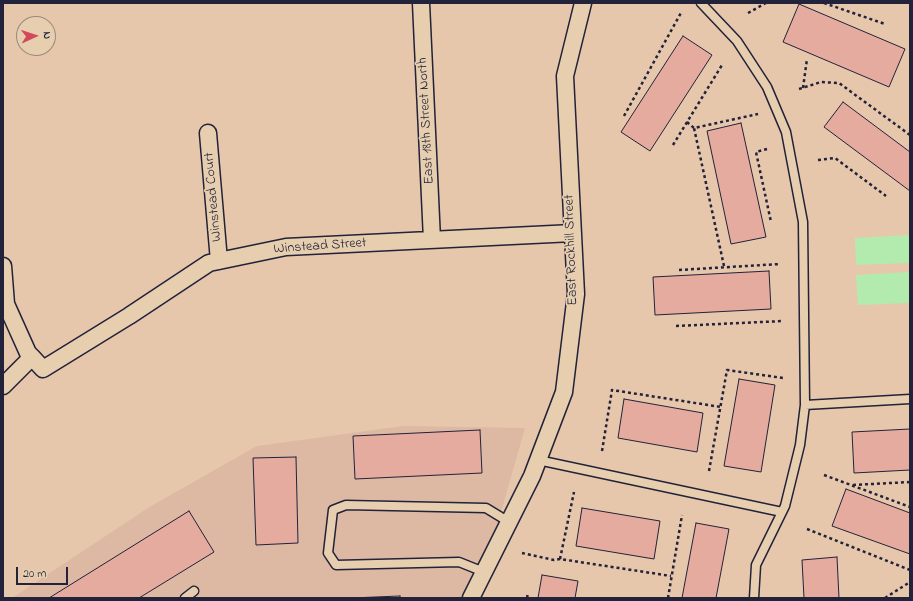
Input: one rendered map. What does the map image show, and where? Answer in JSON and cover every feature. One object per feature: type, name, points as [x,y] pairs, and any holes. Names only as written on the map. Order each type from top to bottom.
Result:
[{"type":"street","name":"East 18th Street North","points":[[421,3],[432,240]]},
{"type":"street","name":"East Rockhill Street","points":[[471,598],[510,522],[538,460],[564,392],[576,294],[565,76],[583,3]]},
{"type":"street","name":"Winstead Court","points":[[208,133],[220,261]]},
{"type":"street","name":"Winstead Street","points":[[32,357],[44,369],[129,316],[209,263],[286,247],[573,233]]},
{"type":"street","points":[[3,266],[6,304],[28,353],[32,357],[3,386]]},
{"type":"lane","points":[[701,3],[737,41],[767,87],[786,132],[803,222],[805,405],[800,445],[782,512],[756,565],[754,598]]},
{"type":"lane","points":[[805,405],[910,399]]},
{"type":"lane","points":[[538,460],[782,512]]},
{"type":"lane","points":[[484,572],[459,562],[336,565],[328,553],[333,510],[346,505],[486,508],[510,522]]},
{"type":"lane","points":[[185,598],[194,591]]},
{"type":"path","points":[[748,13],[766,3]]},
{"type":"path","points":[[824,3],[885,24]]},
{"type":"path","points":[[624,116],[672,32],[682,11]]},
{"type":"path","points":[[803,88],[807,59]]},
{"type":"path","points":[[673,145],[722,65]]},
{"type":"path","points":[[799,89],[821,82],[839,83],[910,135]]},
{"type":"path","points":[[694,128],[758,114]]},
{"type":"path","points":[[687,122],[694,128],[724,266]]},
{"type":"path","points":[[767,149],[756,152],[771,222]]},
{"type":"path","points":[[818,160],[835,158],[886,196]]},
{"type":"path","points":[[678,270],[724,266],[780,264]]},
{"type":"path","points":[[676,326],[783,321]]},
{"type":"path","points":[[709,471],[727,370],[783,378]]},
{"type":"path","points":[[602,451],[612,390],[721,407]]},
{"type":"path","points":[[824,475],[910,507]]},
{"type":"path","points":[[851,485],[910,482]]},
{"type":"path","points":[[560,559],[574,492]]},
{"type":"path","points":[[668,598],[682,515]]},
{"type":"path","points":[[807,529],[910,570]]},
{"type":"path","points":[[522,553],[554,560],[560,559],[671,576]]},
{"type":"path","points":[[885,598],[910,582]]},
{"type":"path","points":[[527,598],[528,593]]},
{"type":"shaded area","points":[[403,426],[525,428],[484,572],[474,598],[12,598],[151,506],[257,446]]},
{"type":"green space","points":[[910,235],[910,263],[856,265],[855,238]]},
{"type":"green space","points":[[910,272],[910,303],[858,305],[856,275]]},
{"type":"building","points":[[799,4],[905,49],[889,87],[783,42]]},
{"type":"building","points":[[683,36],[712,55],[650,151],[621,132]]},
{"type":"building","points":[[843,102],[910,152],[910,191],[824,127]]},
{"type":"building","points":[[741,123],[766,237],[731,244],[707,131]]},
{"type":"building","points":[[769,271],[771,309],[655,315],[653,277]]},
{"type":"building","points":[[739,379],[775,385],[761,472],[724,466]]},
{"type":"building","points":[[624,399],[703,413],[697,452],[618,438]]},
{"type":"building","points":[[910,429],[910,470],[854,473],[852,432]]},
{"type":"building","points":[[480,430],[482,473],[355,479],[353,436]]},
{"type":"building","points":[[296,457],[298,543],[256,545],[253,458]]},
{"type":"building","points":[[846,489],[910,513],[910,554],[832,526]]},
{"type":"building","points":[[582,508],[660,521],[654,559],[576,546]]},
{"type":"building","points":[[189,511],[214,552],[139,598],[49,598]]},
{"type":"building","points":[[696,523],[729,529],[716,598],[682,598]]},
{"type":"building","points":[[837,557],[839,598],[804,598],[802,560]]},
{"type":"building","points":[[542,575],[578,581],[575,598],[538,598]]},
{"type":"building","points":[[400,596],[400,598],[351,598]]}]
